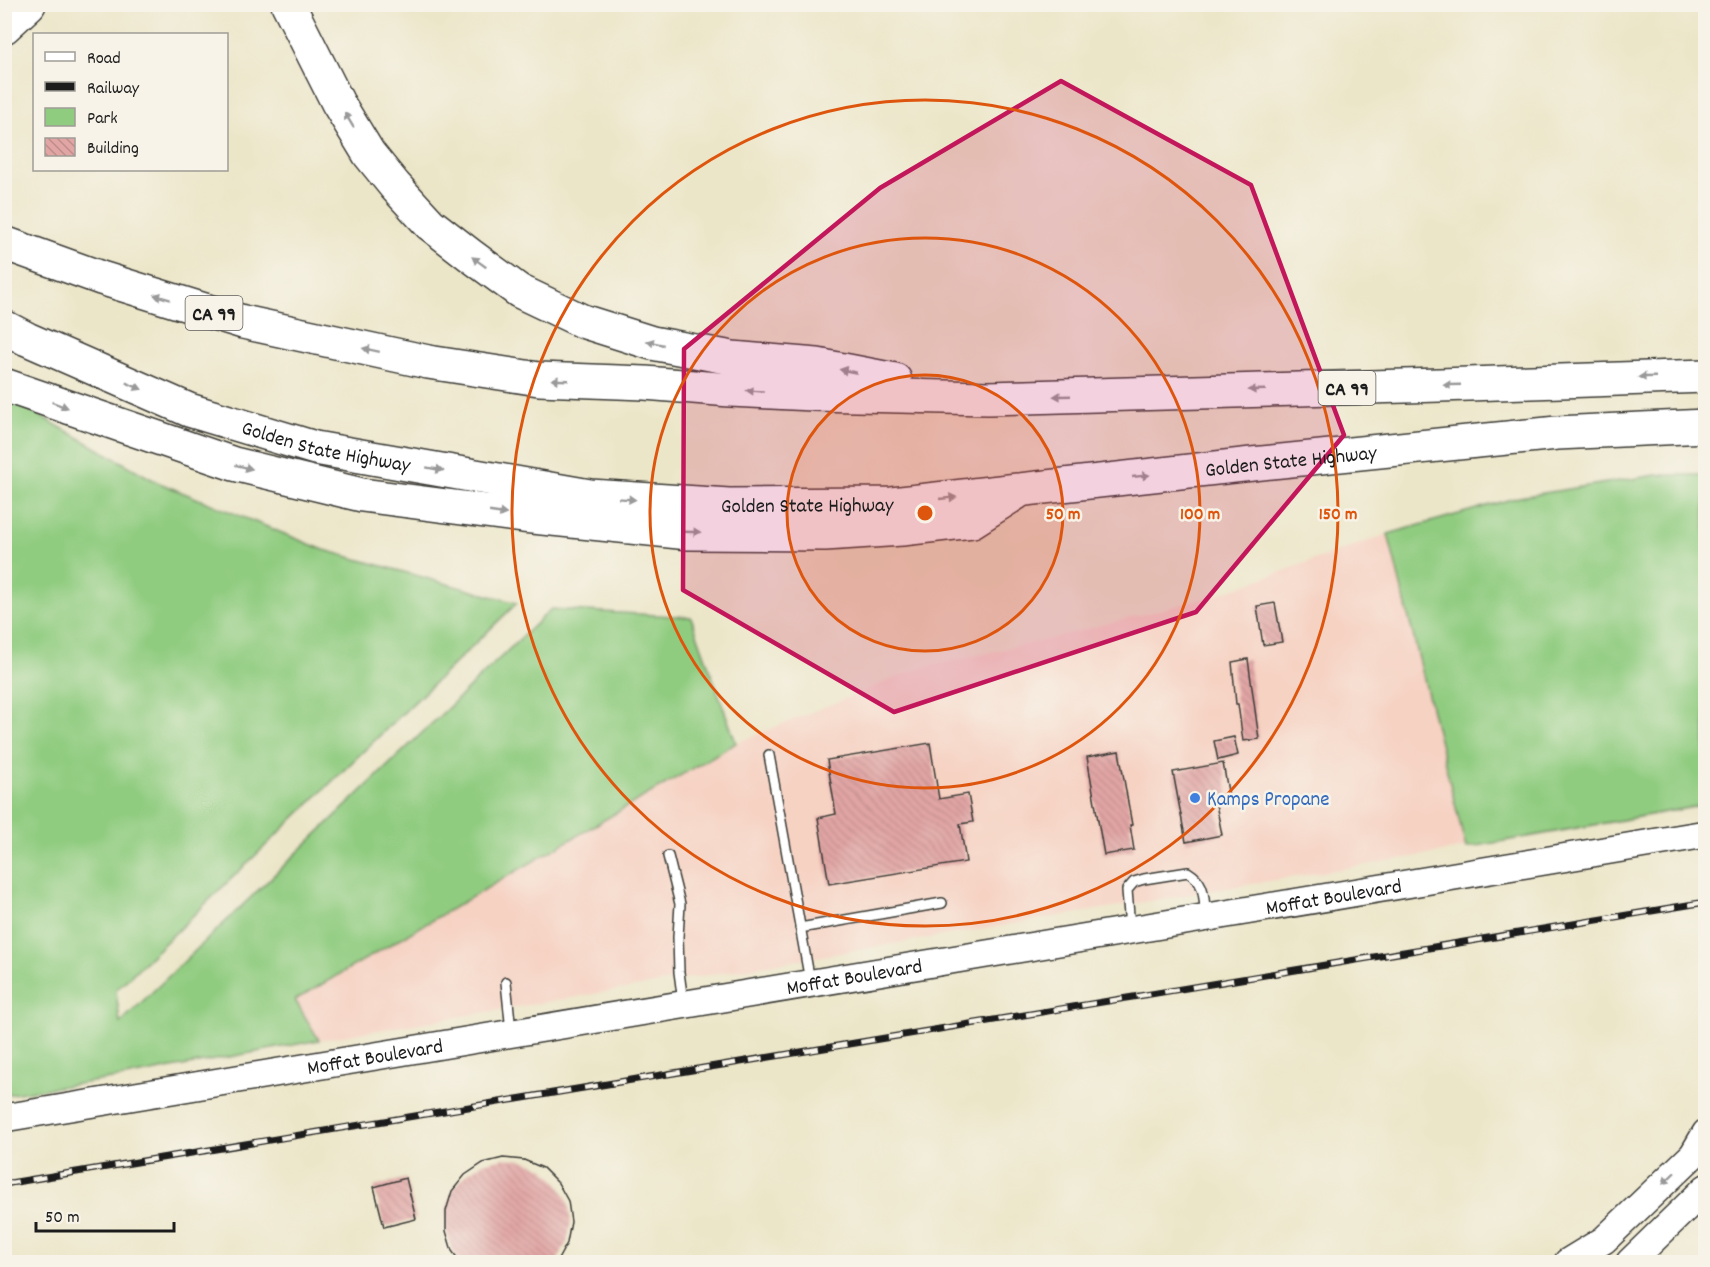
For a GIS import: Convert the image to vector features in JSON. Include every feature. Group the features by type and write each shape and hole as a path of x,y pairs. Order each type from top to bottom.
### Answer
{"highway":[{"path":"4,27 29,4"},
{"path":"288,4 338,103 369,154 430,224 519,291 582,321 652,343 732,358 817,365 988,398"},
{"name":"CA 99","path":"4,243 101,278 243,322 428,363 539,379 645,383 813,394 988,398 1706,376"},
{"name":"Golden State Highway","path":"4,327 189,410 315,448 590,496 729,505 892,504 1557,433 1706,426"},
{"path":"4,385 234,464 362,495 523,516 688,533 825,534 902,529 972,521 1021,490"}],"main road":[{"name":"Moffat Boulevard","path":"4,1118 1706,834"},
{"path":"1568,1263 1604,1240 1693,1155 1706,1133"},
{"path":"1630,1263 1706,1188"}],"lane":[{"path":"769,755 810,984"},
{"path":"668,856 680,904 679,972 684,1005"},
{"path":"1130,930 1127,890 1134,882 1144,879 1188,872 1201,883 1207,917"},
{"path":"800,928 942,903"},
{"path":"506,982 512,1033"}],"highlighted area":[{"path":"1061,81 1251,185 1344,435 1196,612 894,712 683,590 684,349 880,188"}],"shaded area":[{"path":"1388,534 1466,848 319,1040 295,1000 736,743 918,669 1052,638 1213,596"}],"green space":[{"path":"5,396 157,482 324,550 517,603 116,990 120,1023 551,609 691,617 736,743 295,1000 319,1040 125,1077 5,1095"},
{"path":"1656,475 1705,475 1705,805 1466,848 1388,534 1519,497"}],"building":[{"path":"1275,603 1282,642 1263,645 1257,606"},
{"path":"1248,659 1259,739 1243,741 1238,704 1236,704 1232,662"},
{"path":"1234,737 1238,755 1218,760 1214,741"},
{"path":"930,743 939,799 968,794 973,822 960,824 966,862 829,884 818,818 836,814 827,760"},
{"path":"1119,751 1134,850 1104,855 1087,757"},
{"path":"1223,763 1229,797 1215,799 1222,835 1186,842 1173,772"},
{"path":"503,1158 524,1160 543,1168 558,1183 568,1201 571,1222 567,1243 556,1263 461,1263 452,1251 446,1231 446,1211 452,1191 465,1175 483,1163"},
{"path":"406,1178 416,1219 384,1227 374,1187"}],"railway":[{"path":"4,1184 1706,902"}],"place":[{"name":"Kamps Propane","path":"1195,798"}]}
